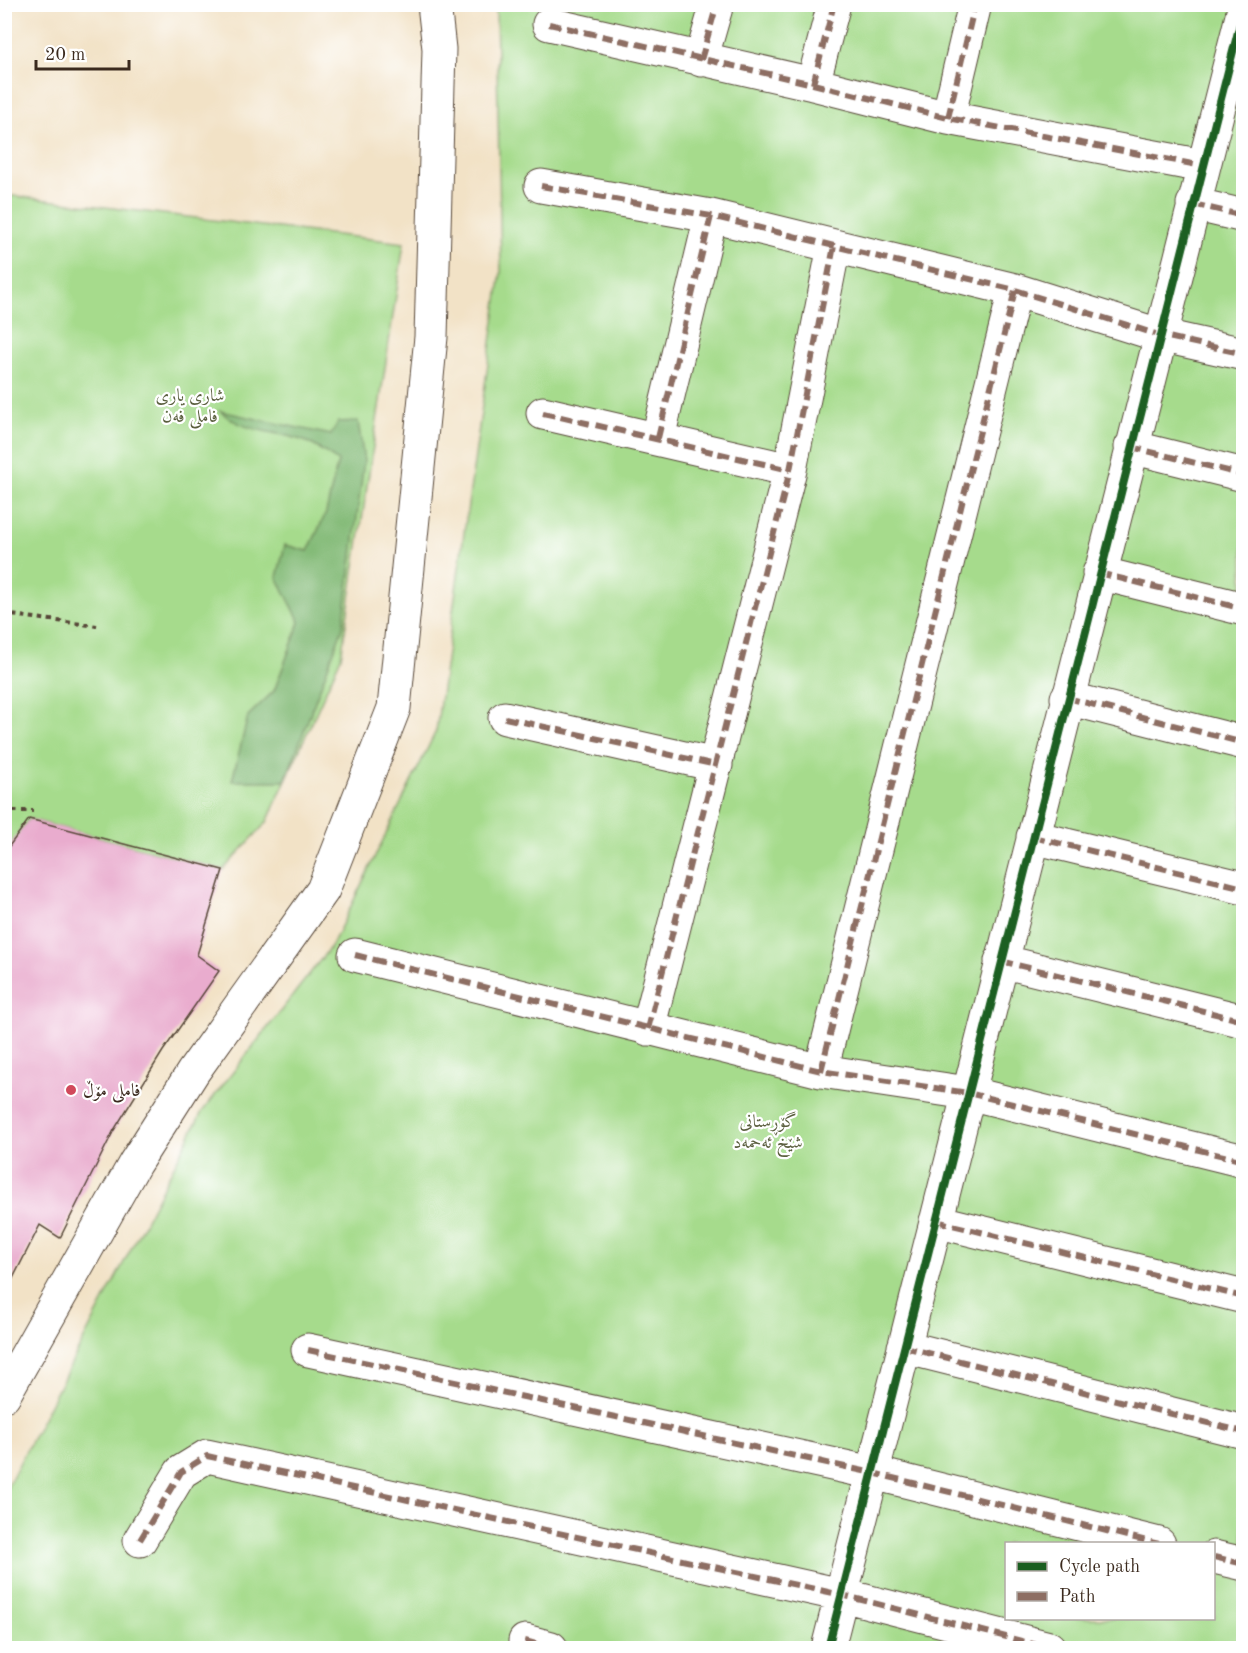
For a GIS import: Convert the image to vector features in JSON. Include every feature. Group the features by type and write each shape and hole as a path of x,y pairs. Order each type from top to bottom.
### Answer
{"street":[{"path":"4,1395 141,1154 226,1024 323,890 394,708 431,337 439,49 434,4"},
{"path":"701,60 717,4"},
{"path":"813,84 834,4"},
{"path":"948,118 975,4"},
{"path":"828,1648 1159,335 1203,166 1237,61 1244,8"},
{"path":"549,24 813,84 948,118 1203,166"},
{"path":"541,186 711,216 1014,290 1159,335 1244,354"},
{"path":"1193,204 1244,216"},
{"path":"658,438 711,216"},
{"path":"648,1029 790,470 834,246"},
{"path":"821,1071 1014,290"},
{"path":"543,413 790,470"},
{"path":"1131,447 1244,475"},
{"path":"1099,573 1244,609"},
{"path":"1067,698 1244,743"},
{"path":"505,718 716,765"},
{"path":"1033,837 1244,888"},
{"path":"355,956 821,1071 968,1093 1244,1161"},
{"path":"1002,961 1244,1021"},
{"path":"936,1221 1244,1297"},
{"path":"904,1347 1244,1432"},
{"path":"308,1350 873,1473 1151,1542"},
{"path":"140,1540 181,1472 207,1456 842,1595 1049,1648"},
{"path":"1215,1557 1244,1564"}],"path":[{"path":"4,614 97,626"},
{"path":"4,811 33,812"}],"green space":[{"name":"گۆڕستانی شێخ ئەحمەد","path":"496,5 1243,5 1243,1648 5,1648 4,1493 202,1112 332,945 436,731 501,272"},
{"name":"شاری یاری فاملی فەن","path":"5,195 404,243 341,657 267,822 223,870 29,819 5,853"},
{"path":"220,411 331,435 338,422 358,421 364,461 343,627 285,781 232,781 248,716 274,691 300,622 277,577 285,545 308,551 326,513 338,461 309,443 242,425"}],"building":[{"name":"فاملی مۆڵ","path":"29,819 223,870 197,955 219,971 163,1051 114,1130 60,1238 40,1225 4,1296 4,853"}],"marked path":[{"path":"701,60 717,4"},
{"path":"813,84 834,4"},
{"path":"948,118 975,4"},
{"path":"549,24 813,84 948,118 1203,166"},
{"path":"541,186 711,216 1015,290 1159,335 1244,354"},
{"path":"1193,204 1244,216"},
{"path":"658,438 711,216"},
{"path":"648,1029 790,470 834,246"},
{"path":"821,1071 1015,290"},
{"path":"543,413 790,470"},
{"path":"1131,447 1244,475"},
{"path":"1099,573 1244,609"},
{"path":"1067,698 1244,743"},
{"path":"505,718 716,765"},
{"path":"1033,837 1244,888"},
{"path":"355,955 821,1071 968,1093 1244,1161"},
{"path":"1001,961 1244,1021"},
{"path":"936,1221 1244,1297"},
{"path":"904,1347 1244,1432"},
{"path":"308,1350 873,1473 1151,1542"},
{"path":"140,1540 181,1472 207,1456 842,1595 1049,1648"},
{"path":"1215,1557 1244,1564"},
{"path":"525,1641 551,1648"}],"cycle path":[{"path":"828,1648 1244,8"}],"place":[{"name":"فاملی مۆڵ","path":"71,1090"}]}
